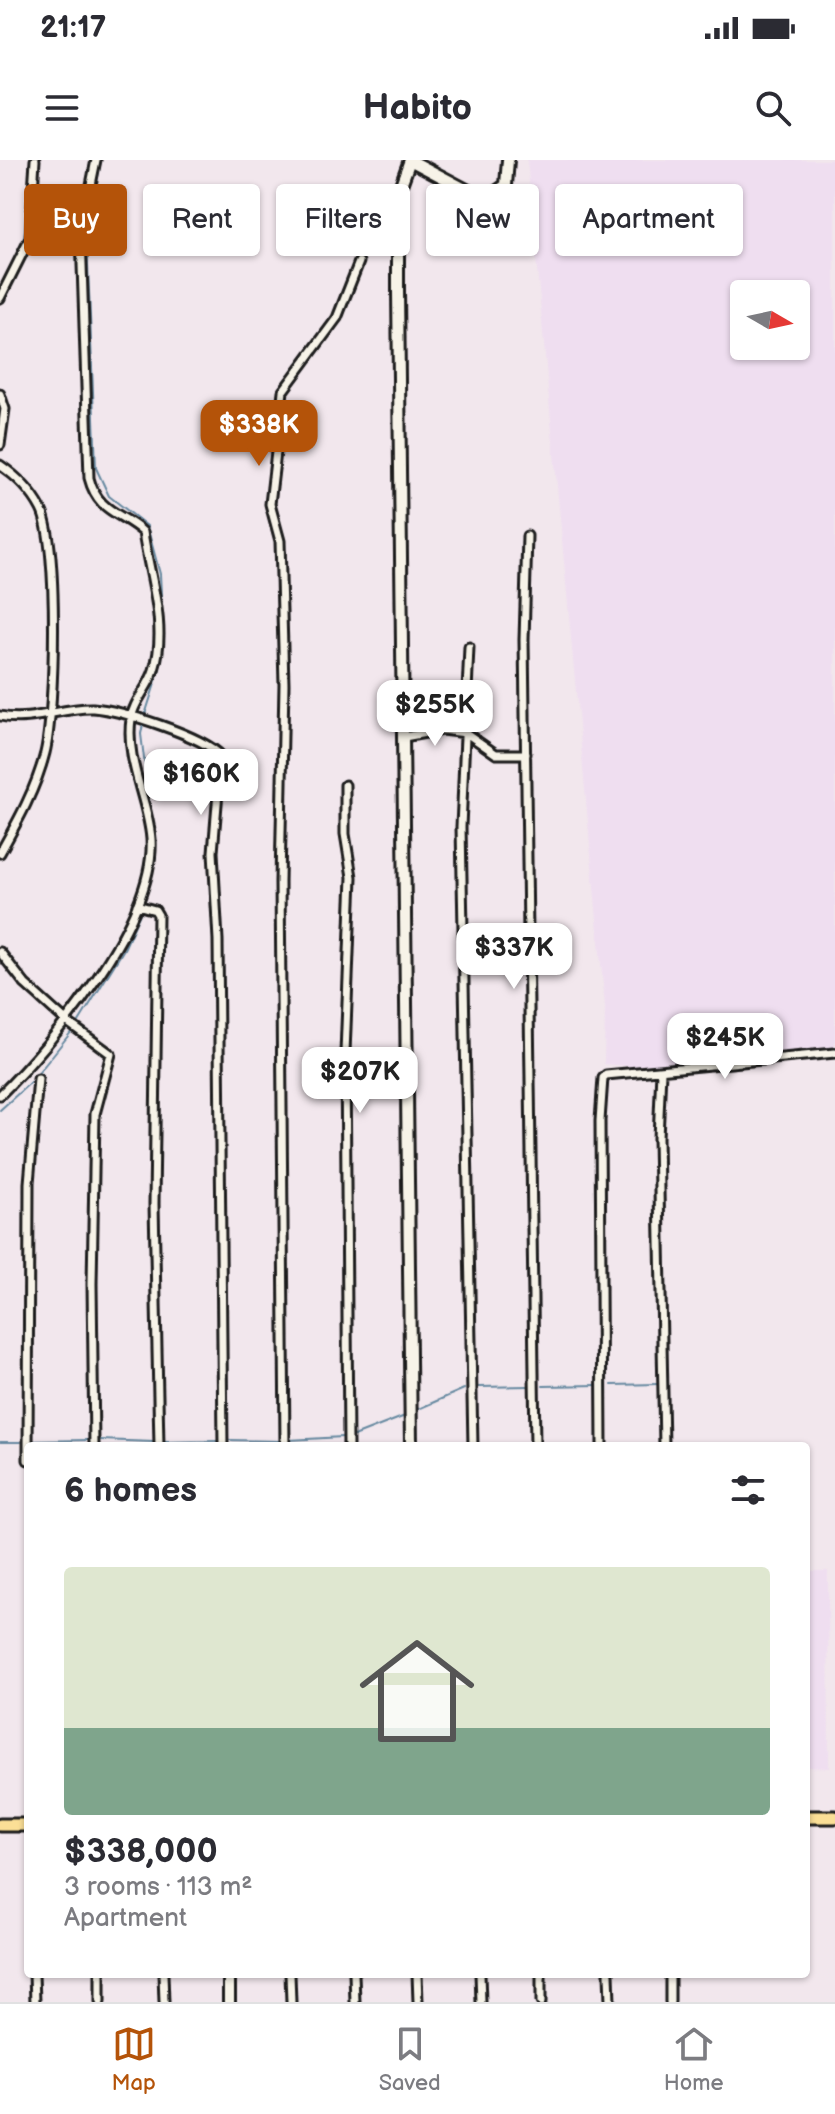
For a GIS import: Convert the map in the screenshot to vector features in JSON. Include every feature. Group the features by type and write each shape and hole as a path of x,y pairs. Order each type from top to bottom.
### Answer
{"main road":[{"path":"810,1817 835,1817"},
{"path":"0,1825 24,1825"}],"street":[{"path":"0,298 30,238 35,160"},
{"path":"0,1095 66,1021 101,969 137,905 151,860 151,836 135,772 139,720 154,671 156,604 143,532 113,515 99,500 89,478 81,234 96,160"},
{"path":"411,1442 398,193 410,160 480,197 489,197 506,185 508,160"},
{"path":"285,1442 280,897 284,684 280,541 270,504 283,391 337,318 359,262"},
{"path":"0,394 5,409 0,445"},
{"path":"0,465 33,497 46,523 50,552 52,714 39,773 0,853"},
{"path":"527,536 524,640 535,1442"},
{"path":"469,647 461,827 473,1442"},
{"path":"0,716 26,719 94,708 206,743 221,756 213,892 218,940 223,1442"},
{"path":"404,737 442,730 466,733 496,754 526,754"},
{"path":"345,785 345,834 352,877 345,1053 348,1442"},
{"path":"137,905 147,906 158,915 154,1204 159,1442"},
{"path":"0,952 25,984 66,1021 111,1054 95,1114 92,1269 94,1442"},
{"path":"602,1442 600,1121 603,1078 606,1075 835,1053"},
{"path":"661,1071 658,1138 664,1442"},
{"path":"28,1442 29,1183 38,1079"},
{"path":"34,1978 35,2002"},
{"path":"100,1978 100,2002"},
{"path":"163,1978 164,2002"},
{"path":"229,1978 229,2002"},
{"path":"290,1978 291,2002"},
{"path":"354,1978 355,2002"},
{"path":"417,1978 418,2002"},
{"path":"480,1978 481,2002"},
{"path":"541,1978 541,2002"},
{"path":"609,1978 610,2002"},
{"path":"670,1978 670,2002"}],"shaded area":[{"path":"527,160 835,160 835,1049 651,1068 604,1064 605,1007 536,256 539,256 539,184 529,184"},
{"path":"810,1571 828,1571 829,1768 810,1767"}],"waterway":[{"path":"101,160 87,240 96,468 109,496 147,526 160,574 163,634 160,668 144,718"},
{"path":"143,724 141,734 156,856 144,903"},
{"path":"77,1025 124,949 142,909"},
{"path":"0,1110 32,1081 72,1031"},
{"path":"612,1385 659,1384"},
{"path":"543,1386 599,1385"},
{"path":"479,1387 530,1386"},
{"path":"416,1410 464,1389"},
{"path":"354,1436 405,1416"},
{"path":"289,1440 343,1437"},
{"path":"32,1441 89,1440"},
{"path":"100,1440 154,1442"},
{"path":"228,1440 279,1441"},
{"path":"165,1442 219,1441"},
{"path":"0,1442 21,1442"}]}
